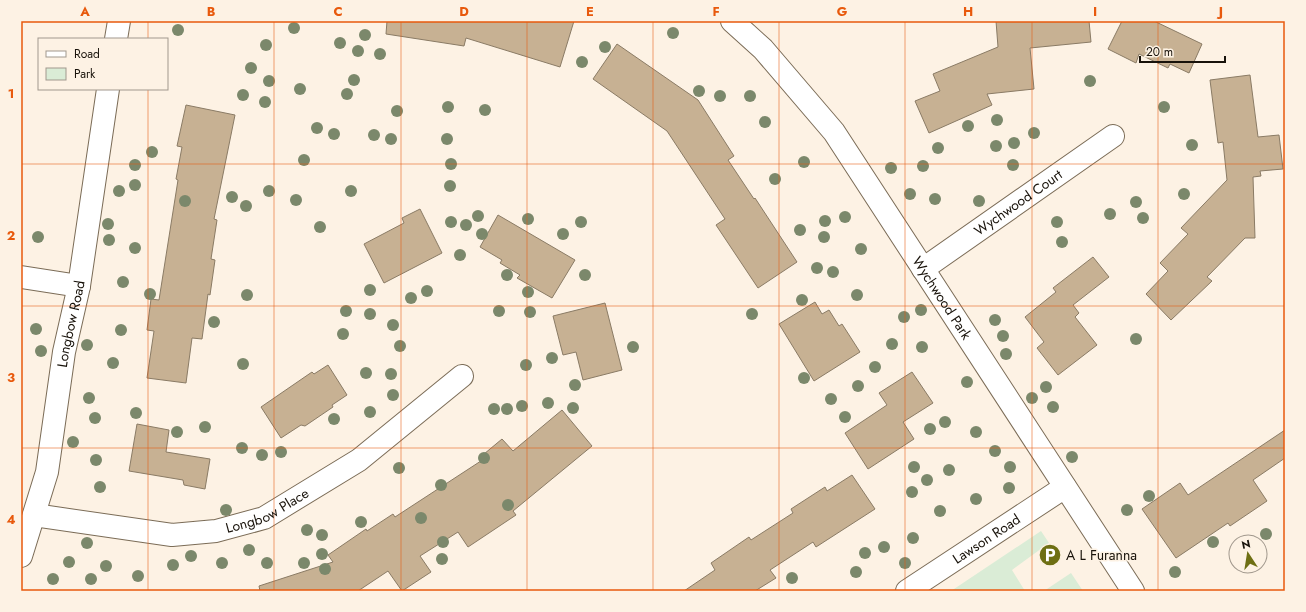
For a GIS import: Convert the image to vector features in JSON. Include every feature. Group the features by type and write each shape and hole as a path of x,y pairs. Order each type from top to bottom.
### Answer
{"street":[{"path":"116,38 119,21"},
{"name":"Wychwood Park","path":"732,21 763,49 834,132 1133,591"},
{"name":"Longbow Road","path":"21,556 47,472 64,352 79,286 108,90"},
{"name":"Wychwood Court","path":"923,269 1113,136"},
{"path":"21,277 79,286"},
{"name":"Longbow Place","path":"34,515 172,535 216,531 264,518 359,460 462,376"},
{"name":"Lawson Road","path":"907,591 1065,487"}],"green space":[{"path":"1041,531 1049,543 1012,570 1025,591 951,591"},
{"path":"1071,573 1083,591 1044,591"}],"building":[{"path":"387,21 574,21 560,67 466,38 464,46 386,34"},
{"path":"996,21 1089,21 1091,42 1030,48 1034,89 987,94 992,105 929,133 915,101 940,91 933,74 998,47"},
{"path":"1122,21 1154,21 1202,44 1189,73 1170,64 1168,68 1139,54 1136,63 1108,49"},
{"path":"617,44 698,100 734,156 728,160 797,262 758,288 716,225 725,219 667,131 593,79"},
{"path":"1250,75 1258,137 1279,135 1283,169 1260,171 1261,176 1253,177 1255,238 1245,238 1207,277 1212,281 1171,320 1146,294 1168,271 1160,263 1188,234 1181,228 1227,180 1223,142 1218,143 1210,80"},
{"path":"186,105 235,115 214,219 217,220 211,259 215,260 210,295 208,294 202,339 192,338 186,383 147,378 154,331 147,330 151,299 159,300 182,147 177,146"},
{"path":"420,209 442,253 384,283 364,244 404,223 402,218"},
{"path":"498,215 575,260 552,298 517,278 520,275 500,263 502,260 480,247"},
{"path":"1093,257 1109,277 1073,305 1079,313 1075,317 1097,345 1058,375 1037,348 1044,342 1025,317 1056,292 1053,288"},
{"path":"815,302 822,314 829,310 839,326 842,324 860,352 814,381 779,324"},
{"path":"605,303 622,370 583,380 576,352 563,355 553,316"},
{"path":"328,365 347,395 332,405 333,407 305,426 301,425 281,438 261,407 312,372 314,374"},
{"path":"912,372 933,403 903,422 914,439 868,469 845,433 887,405 879,393"},
{"path":"562,410 592,446 513,511 516,515 468,547 458,532 420,556 431,572 402,591 388,571 358,591 260,591 259,586 333,562 328,555 366,529 367,531 393,514 395,517 487,457 484,454 502,439 513,451"},
{"path":"137,424 169,430 166,452 210,459 205,489 184,485 183,480 129,471"},
{"path":"1285,430 1285,458 1253,480 1267,501 1230,526 1228,523 1176,558 1142,509 1180,483 1188,495"},
{"path":"852,475 875,509 816,547 813,542 770,570 776,578 755,591 684,591 715,570 711,563 749,537 751,540 793,513 791,509 825,487 827,491"}],"place":[{"name":"A L Furanna","path":"1050,555"}]}
